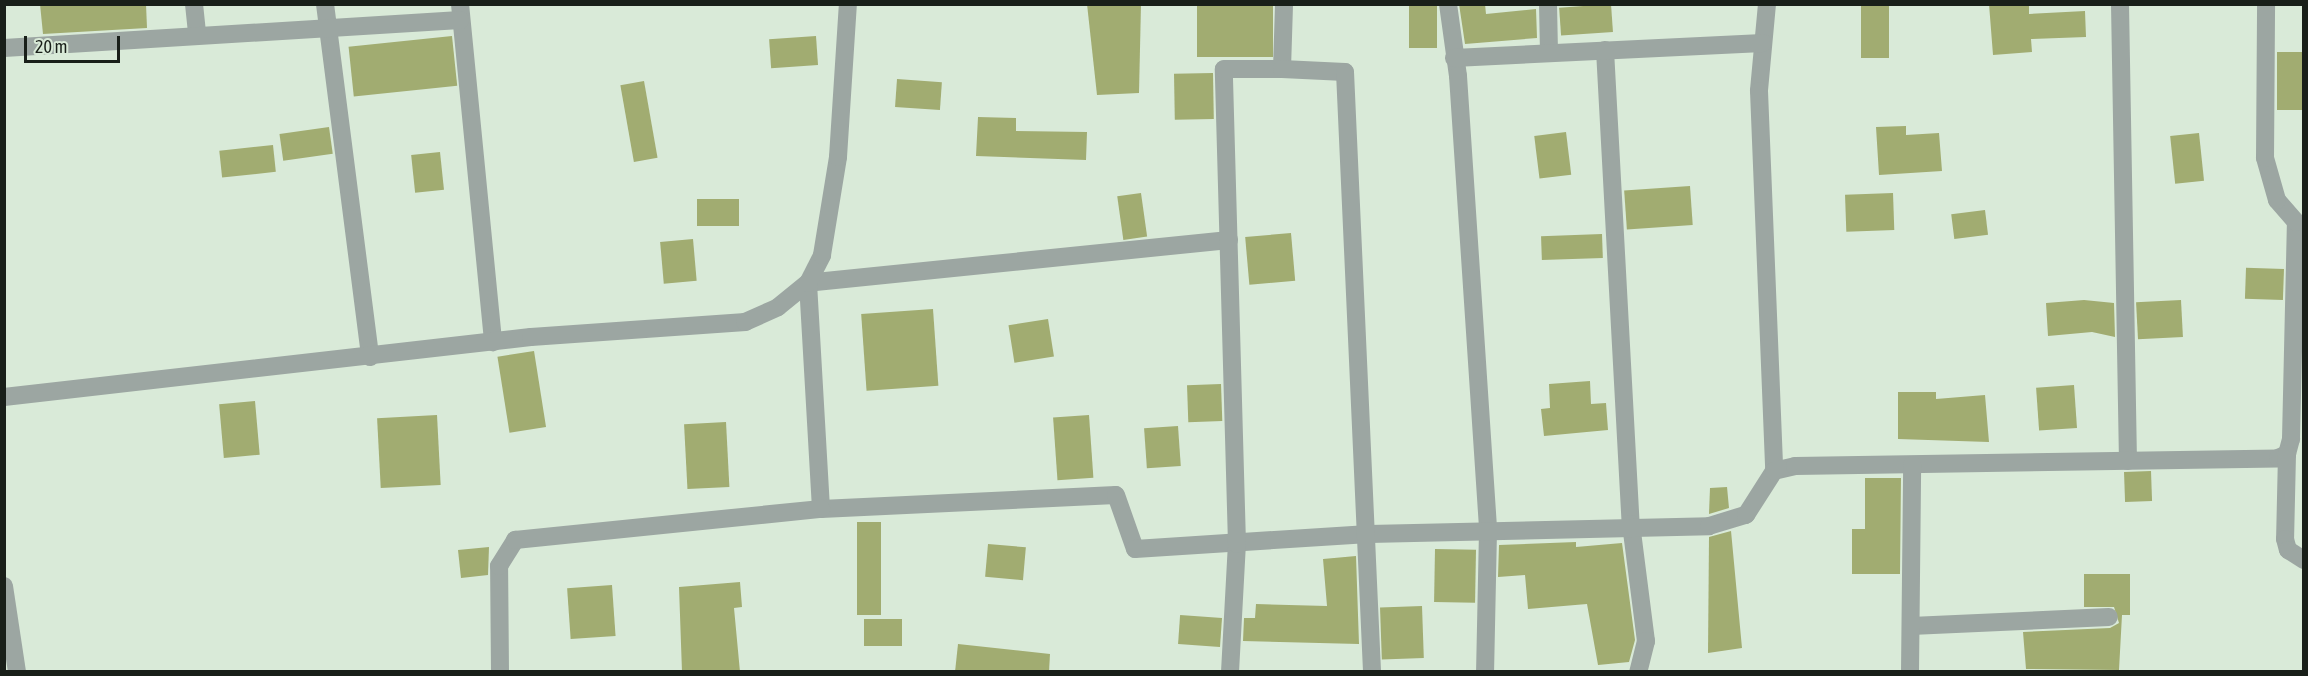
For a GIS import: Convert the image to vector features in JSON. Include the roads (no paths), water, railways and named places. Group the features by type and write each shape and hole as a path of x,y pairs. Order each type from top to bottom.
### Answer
{"street":[{"path":"194,4 197,35"},
{"path":"325,4 370,357"},
{"path":"4,397 493,342 745,321 778,308 808,283 822,255 838,157 848,4"},
{"path":"1282,69 1284,4"},
{"path":"1448,4 1454,58 1488,531 1485,672"},
{"path":"1548,4 1549,53"},
{"path":"500,672 498,566 515,540 821,509 1116,495 1135,549 1369,534 1631,524 1709,526 1737,521 1754,506 1774,471 1759,92 1767,4"},
{"path":"2120,4 2128,461"},
{"path":"2266,4 2265,158 2277,200 2300,222 2285,539 2288,550 2304,560"},
{"path":"4,48 197,35 328,30 460,12 493,342"},
{"path":"1454,58 1763,43"},
{"path":"1605,50 1631,524 1646,642 1638,672"},
{"path":"1230,672 1237,544 1224,69 1345,72 1369,534 1372,672"},
{"path":"808,283 1228,240"},
{"path":"808,283 821,509"},
{"path":"1774,471 1912,465 2266,461 2288,454"},
{"path":"1910,672 1912,465"},
{"path":"4,586 17,672"},
{"path":"1911,626 2109,617"}]}
